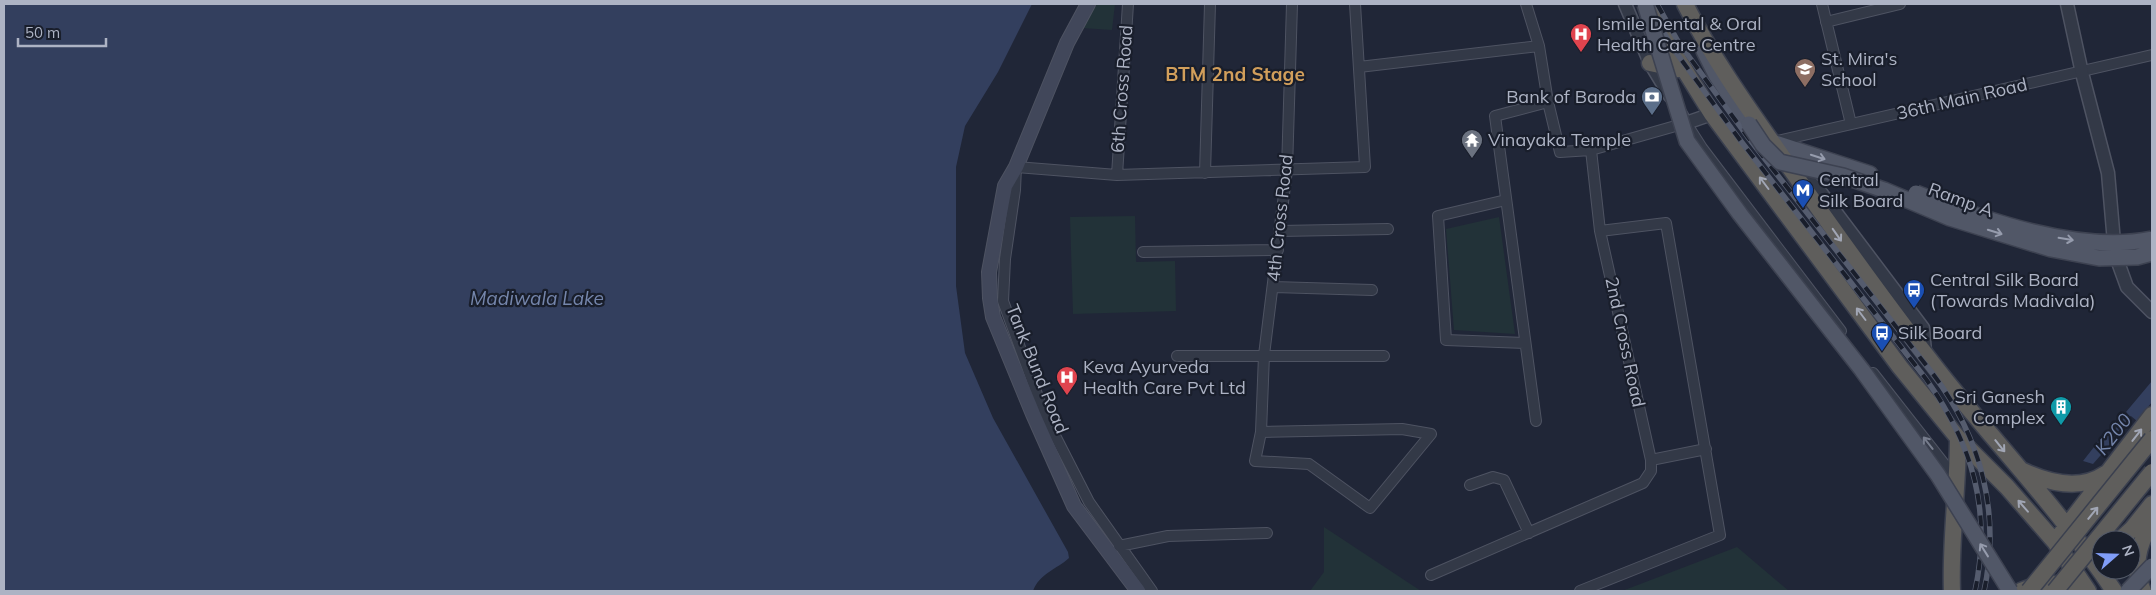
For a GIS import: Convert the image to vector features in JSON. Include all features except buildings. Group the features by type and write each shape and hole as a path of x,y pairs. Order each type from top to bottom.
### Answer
{"highway":[{"path":"1647,4 1658,27 1712,114 1894,359 1958,438 2007,487 2055,542 2088,591"},
{"path":"1686,4 1737,94 1868,280 2019,469 2091,552"},
{"path":"1650,63 1685,70"},
{"path":"2055,542 2152,415"},
{"path":"1952,591 1954,498 1957,481 1958,438"},
{"path":"2029,591 2152,439"},
{"path":"2019,469 2037,478 2058,483 2088,482 2103,475 2122,455"},
{"path":"2055,591 2152,472"},
{"path":"2130,530 2152,504"},
{"path":"2143,591 2138,581 2138,555 2143,537 2152,523"},
{"path":"2072,566 2082,569 2091,564"},
{"path":"2021,591 2046,584 2058,583 2088,591 2110,585"}],"main road":[{"name":"Tank Bund Road","path":"1088,4 1067,43 1016,167 1005,186 990,264 990,298 993,317 1074,506 1138,591"},
{"path":"1647,4 1687,141 1740,214 1862,370 1938,474 2010,591"},
{"name":"Ramp A","path":"1679,4 1716,75 1763,145 1780,162 1842,176 1876,187 1950,218 2052,249 2099,258 2137,257 2152,254"},
{"path":"1772,142 1870,174 1954,208 2050,236 2098,244 2134,243 2152,239"},
{"path":"2128,591 2152,566"}],"street":[{"name":"6th Cross Road","path":"1117,175 1128,4"},
{"path":"1205,173 1210,4"},
{"name":"4th Cross Road","path":"1261,432 1402,429 1431,434 1370,508 1309,464 1255,461 1261,432 1264,354 1274,287 1287,170 1292,4"},
{"path":"1152,591 1089,502 1045,416 1003,301 1005,259 1015,190 1016,167 1117,175 1365,168 1355,4"},
{"path":"1526,4 1539,46 1548,102 1560,152 1590,150 1712,114"},
{"path":"1625,4 1650,63 1702,148 1957,481"},
{"path":"1822,4 1850,124"},
{"path":"1826,22 1900,4"},
{"path":"2067,4 2082,73 2108,173 2115,254 2127,287 2152,312"},
{"path":"1359,67 1539,46"},
{"name":"36th Main Road","path":"1772,142 2082,73 2152,55"},
{"path":"1536,421 1495,116 1548,102"},
{"name":"2nd Cross Road","path":"1590,150 1600,231 1651,460"},
{"path":"1506,200 1438,216 1446,340 1525,343"},
{"path":"1580,591 1720,535 1666,223 1600,231"},
{"path":"1280,231 1388,229"},
{"path":"1143,252 1278,250"},
{"path":"1274,287 1372,290"},
{"path":"1177,356 1264,354 1384,356"},
{"path":"1430,575 1643,483 1651,471 1651,460 1706,450"},
{"path":"1470,485 1493,477 1504,480 1529,532"},
{"path":"1119,546 1168,536 1267,533"}],"shaded area":[{"path":"1097,4 1115,4 1112,30 1082,28"},
{"path":"1135,216 1136,262 1175,261 1176,311 1073,314 1070,217"},
{"path":"1499,217 1515,334 1454,330 1446,229"},
{"path":"1324,527 1421,591 1310,591 1324,572"},
{"path":"1737,547 1789,591 1622,591"}],"water":[{"name":"Madiwala Lake","path":"4,4 1032,4 998,72 965,126 956,167 956,286 965,353 993,418 1068,552 1069,558 1039,580 1033,591 4,591"},
{"path":"2152,381 2152,402 2137,421 2126,412"},
{"path":"2105,433 2114,440 2093,464 2083,461"}],"waterway":[{"name":"K200","path":"2108,441 2132,411"}],"railway":[{"path":"1648,4 1672,47 1740,140 1926,379 1956,429 1967,454 1979,506 1981,533 1980,562 1975,591"},
{"path":"1657,4 1679,43 1747,136 1950,398 1975,450 1983,477 1988,505 1990,533 1989,562 1984,591"}],"place":[{"name":"Ismile Dental & Oral Health Care Centre","path":"1581,53"},
{"name":"St. Mira's School","path":"1805,88"},
{"name":"Bank of Baroda","path":"1652,116"},
{"name":"Vinayaka Temple","path":"1472,159"},
{"name":"Central Silk Board","path":"1803,209"},
{"name":"Central Silk Board (Towards Madivala)","path":"1914,309"},
{"name":"Silk Board","path":"1882,352"},
{"name":"Keva Ayurveda Health Care Pvt Ltd","path":"1067,396"},
{"name":"Sri Ganesh Complex","path":"2061,426"}],"district":[{"name":"BTM 2nd Stage","path":"1235,74"}]}
